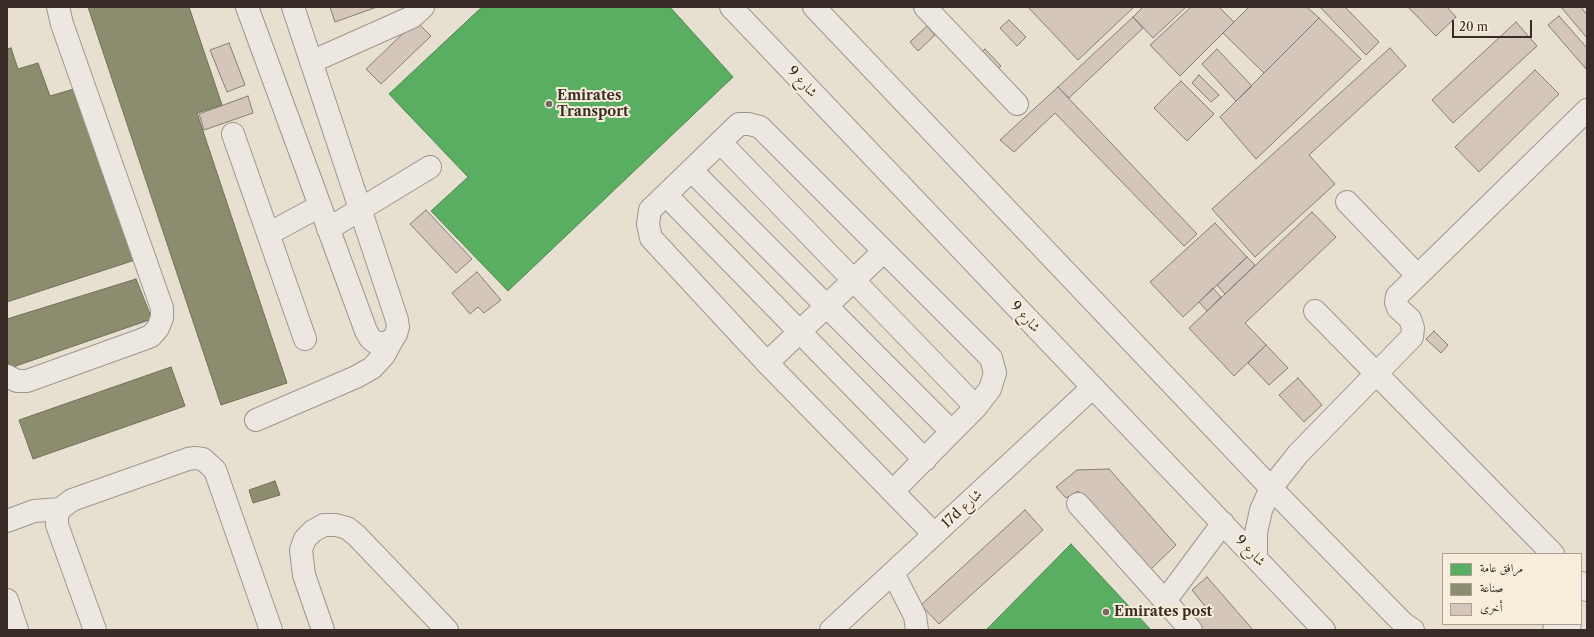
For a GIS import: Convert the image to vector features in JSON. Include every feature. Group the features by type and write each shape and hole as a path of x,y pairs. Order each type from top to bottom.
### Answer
{"street":[{"path":"7,376 17,381 27,381 141,340 151,336 158,328 162,318 162,308 62,24 58,7"},
{"path":"247,7 328,229 370,338 376,343 384,343 392,340"},
{"path":"256,420 362,374 372,368 384,355 396,334 398,327 397,320 293,7"},
{"path":"311,62 412,17 423,7"},
{"name":"شارع 9","path":"731,7 1323,629"},
{"path":"814,7 1271,488 1392,612 1404,624 1413,630"},
{"path":"925,7 1017,104"},
{"path":"1256,557 1256,533 1261,510 1271,488 1298,454 1412,337 1413,328 1410,319 1398,308 1396,302 1397,296 1401,290 1587,110"},
{"path":"893,491 976,407 990,389 994,373 990,358 760,127 749,124 739,124 650,210 648,224 651,238 767,363 934,534"},
{"path":"233,134 305,339"},
{"path":"720,142 976,407"},
{"path":"328,229 430,167"},
{"path":"692,170 951,431"},
{"path":"666,195 925,460"},
{"path":"1347,202 1417,275"},
{"path":"268,234 320,206"},
{"path":"767,363 884,251"},
{"path":"1315,311 1552,553"},
{"name":"17d شارع","path":"831,630 1092,388"},
{"path":"95,630 57,525 57,516 60,509 72,500 188,459 195,458 203,459 215,470 270,630"},
{"path":"1078,504 1191,630"},
{"path":"7,521 34,512 60,509"},
{"path":"1165,601 1223,523"},
{"path":"323,630 304,575 301,550 305,539 313,530 324,525 336,525 347,528 356,535 447,630"},
{"path":"893,573 915,616 917,630"},
{"path":"7,600 17,630"},
{"path":"1554,630 1567,625"},
{"path":"1582,630 1587,625"}],"building: مرافق عامة":[{"path":"482,7 670,7 733,77 508,291 431,211 468,177 389,94"},
{"path":"1071,544 1151,630 986,630"}],"building: صناعة":[{"path":"88,7 189,7 222,105 197,113 287,383 221,405"},
{"path":"11,48 18,69 38,63 50,96 77,88 135,260 7,302 7,49"},
{"path":"136,279 152,319 10,368 7,357 7,319"},
{"path":"171,367 185,406 33,459 19,420"},
{"path":"275,481 280,495 253,503 249,490"}],"building: أخرى":[{"path":"330,7 377,7 335,22"},
{"path":"1028,7 1134,7 1078,60"},
{"path":"1143,7 1186,7 1153,38 1133,17"},
{"path":"1191,7 1219,7 1234,22 1180,76 1150,45"},
{"path":"1249,7 1307,7 1319,18 1264,73 1223,33"},
{"path":"1320,7 1345,7 1379,42 1366,55"},
{"path":"1408,7 1447,7 1456,17 1436,36"},
{"path":"1561,7 1581,7 1587,15 1587,38"},
{"path":"1559,16 1587,48 1586,69 1548,25"},
{"path":"1133,17 1143,28 1069,98 1058,87"},
{"path":"1319,18 1361,59 1256,159 1220,117"},
{"path":"1009,20 1026,37 1017,46 1000,28"},
{"path":"416,21 431,36 381,84 366,69"},
{"path":"1516,22 1537,46 1453,123 1432,100"},
{"path":"927,26 935,35 918,51 910,42"},
{"path":"229,43 245,85 227,92 210,50"},
{"path":"1390,48 1406,66 1309,155 1335,184 1255,257 1212,209"},
{"path":"985,49 1001,66 992,75 976,58"},
{"path":"1217,49 1252,86 1236,101 1202,64"},
{"path":"1535,70 1559,94 1479,172 1455,147"},
{"path":"1199,75 1219,95 1211,102 1192,83"},
{"path":"1181,81 1214,114 1187,141 1154,108"},
{"path":"1058,87 1197,234 1184,246 1055,113 1014,152 1000,140"},
{"path":"248,96 253,113 204,130 199,114"},
{"path":"426,210 472,259 456,273 410,224"},
{"path":"1312,212 1336,237 1245,323 1266,345 1234,376 1189,328"},
{"path":"1215,223 1247,257 1183,317 1150,282"},
{"path":"1247,257 1255,265 1225,294 1217,285"},
{"path":"477,272 501,300 484,313 478,307 470,314 452,293"},
{"path":"1213,288 1221,297 1207,311 1199,302"},
{"path":"1434,331 1448,345 1441,353 1426,339"},
{"path":"1266,345 1288,368 1269,385 1248,363"},
{"path":"1298,378 1322,405 1304,422 1279,395"},
{"path":"1109,469 1176,545 1151,569 1078,491 1066,498 1056,487 1077,470"},
{"path":"1025,510 1043,530 939,624 921,605"},
{"path":"1207,577 1253,630 1197,630 1189,620 1205,606 1192,590"}],"place":[{"name":"Emirates Transport","path":"549,104"},
{"name":"Emirates post","path":"1106,612"}]}
